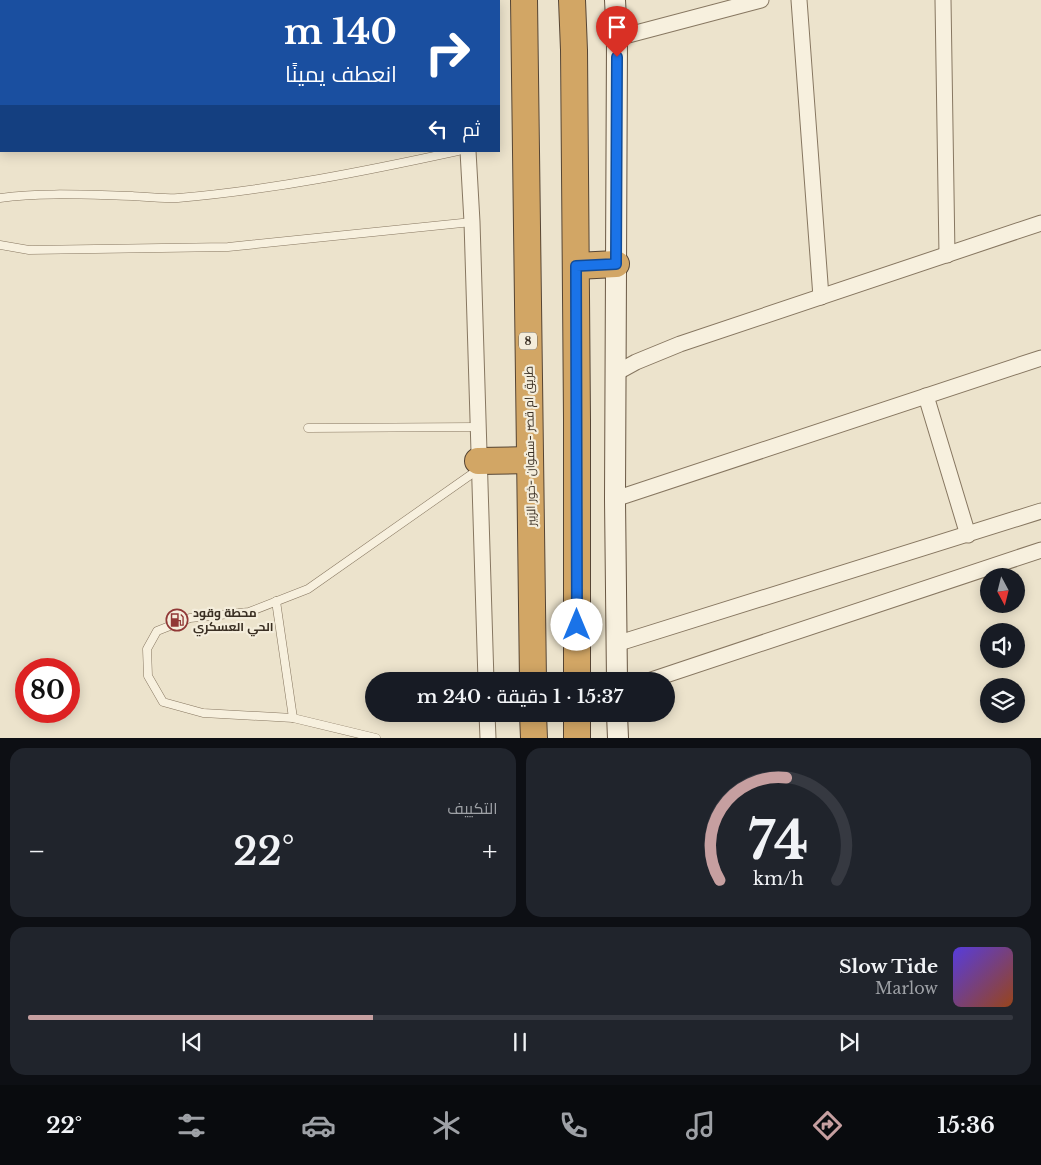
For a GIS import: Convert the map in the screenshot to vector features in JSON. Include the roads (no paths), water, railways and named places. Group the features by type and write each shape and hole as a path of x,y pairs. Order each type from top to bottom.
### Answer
{"highway":[{"name":"طريق ام قصر -سفوان -خور الزبير","path":"524,0 533,672"},
{"path":"572,0 576,266 577,672"},
{"path":"576,266 616,264"},
{"path":"478,465 530,460"},
{"path":"533,722 534,738"},
{"path":"577,722 577,738"}],"main road":[{"path":"616,0 615,499 617,672"},
{"path":"617,722 618,738"}],"street":[{"path":"617,38 760,0"},
{"path":"799,0 821,297"},
{"path":"943,0 947,255"},
{"path":"468,152 472,222 486,672"},
{"path":"616,373 636,362 680,344 1041,223"},
{"path":"615,499 1041,358"},
{"path":"926,396 968,535"},
{"path":"616,644 1041,511"},
{"path":"675,672 1041,550"},
{"path":"487,722 488,738"}],"lane":[{"path":"0,198 17,195 85,195 176,198 279,185 383,167 453,152"},
{"path":"0,245 29,250 228,247 472,222"},
{"path":"308,428 477,427"},
{"path":"376,738 293,718 203,713 162,702 148,676 147,649 156,631 190,618 249,612 308,589 478,465"},
{"path":"276,601 293,718"}],"place":[{"name":"محطة وقود الحي العسكري","path":"177,620"}]}
